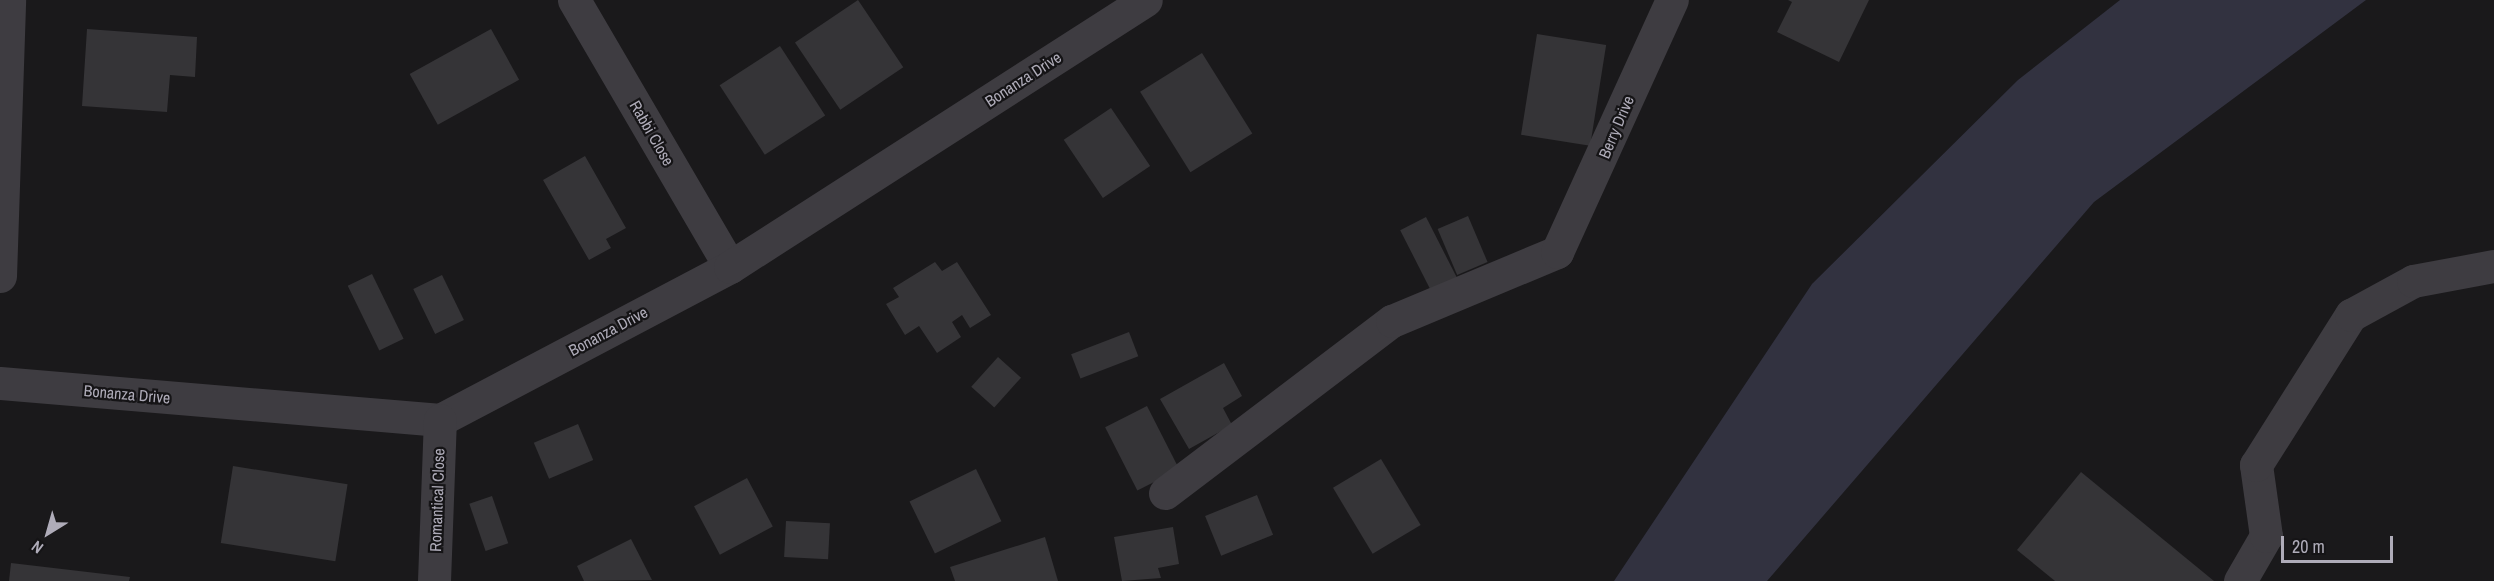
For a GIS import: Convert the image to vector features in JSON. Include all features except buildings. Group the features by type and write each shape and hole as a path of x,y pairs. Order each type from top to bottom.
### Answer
{"street":[{"path":"0,276 9,0"},
{"name":"Rabbi Close","path":"574,0 730,267"},
{"name":"Bonanza Drive","path":"0,383 440,420 730,267 1146,0"},
{"name":"Berry Drive","path":"1165,493 1392,321 1557,252 1672,0"},
{"path":"2240,581 2266,536 2256,465 2351,315 2413,281 2494,266"},
{"name":"Romantical Close","path":"434,581 440,420"}],"water":[{"path":"2120,0 2366,0 2094,202 1767,581 1614,581 1812,284 2018,80"}]}
